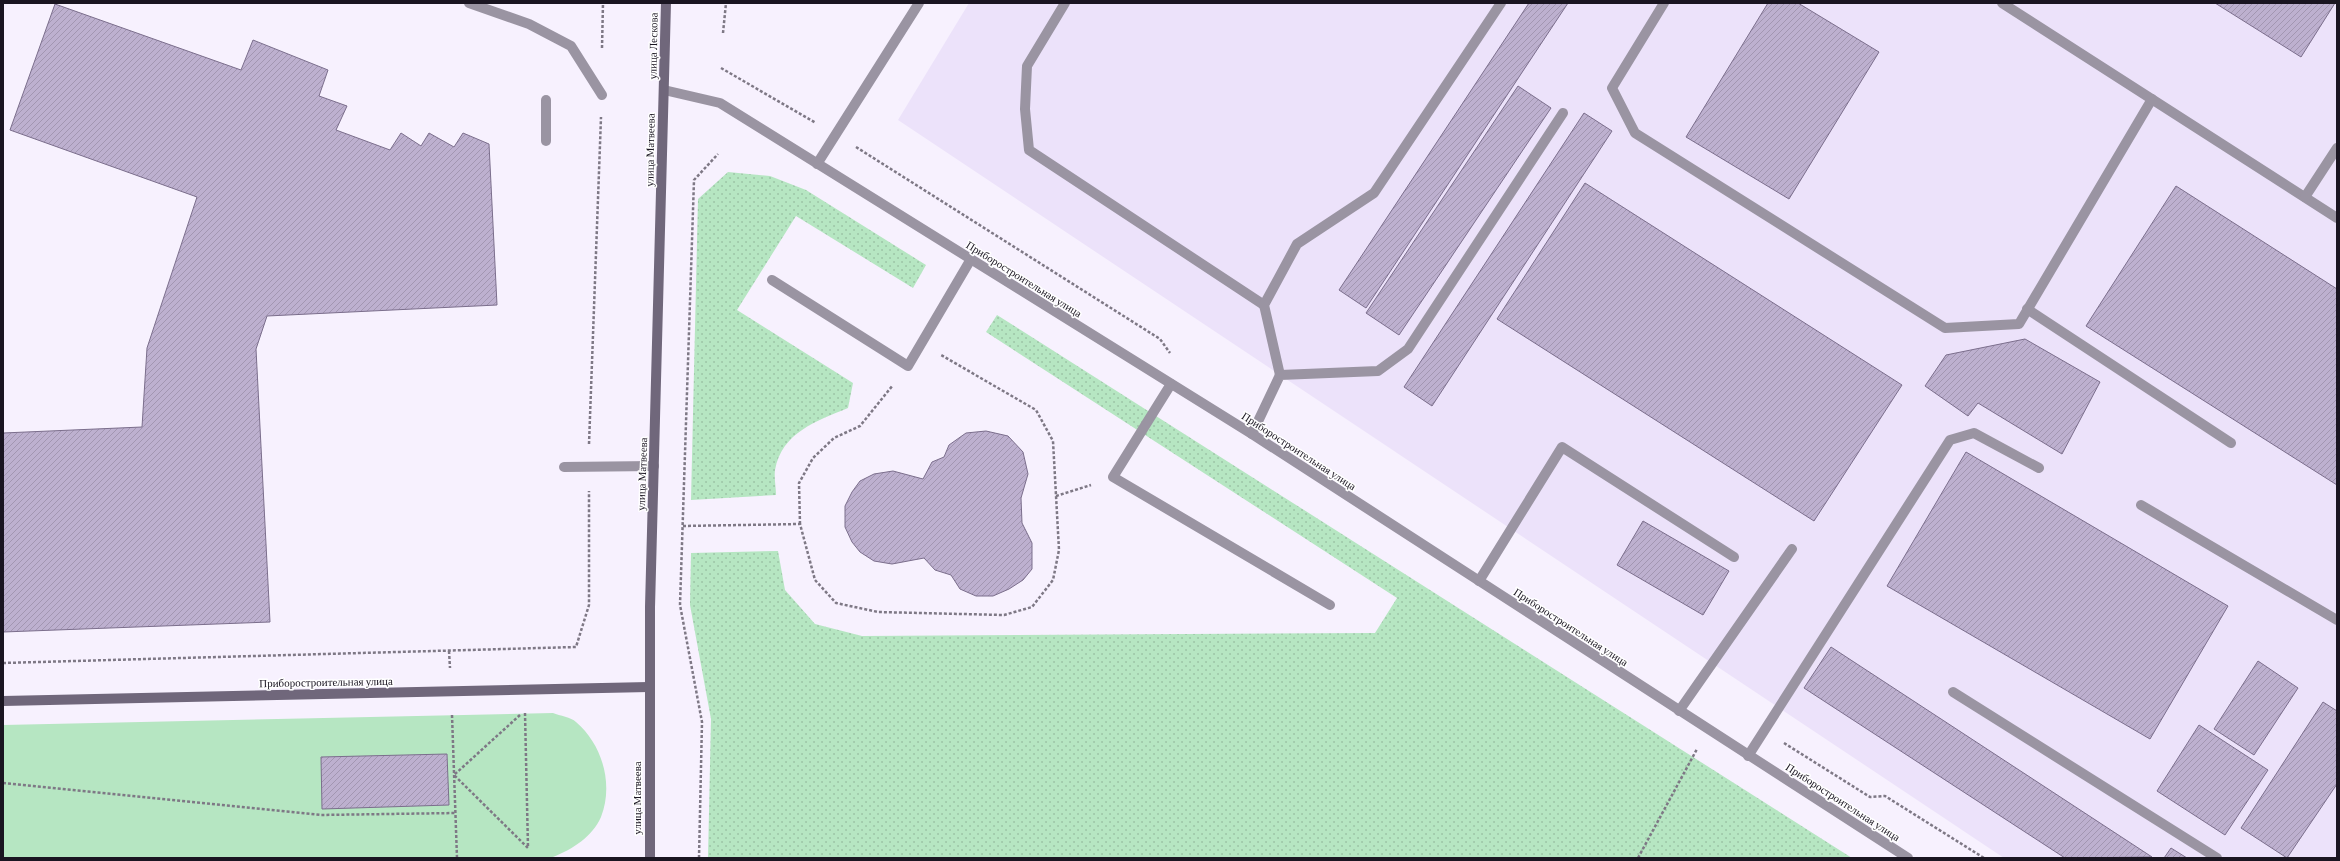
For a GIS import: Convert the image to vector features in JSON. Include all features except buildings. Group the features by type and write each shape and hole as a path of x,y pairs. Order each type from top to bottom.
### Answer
{"main road":[{"name":"улица Лескова","path":"664,90 666,3"},
{"name":"улица Матвеева","path":"650,858 649,687 664,90"},
{"name":"Приборостроительная улица","path":"3,701 649,687"}],"street":[{"path":"469,3 529,24 570,46 602,95"},
{"path":"817,164 919,3"},
{"path":"1065,3 1027,66 1025,109 1029,150 1264,305"},
{"path":"1252,434 1280,375 1264,305 1297,244 1374,193 1501,3"},
{"path":"1664,3 1612,88 1635,133 1945,328 2019,324 2152,99"},
{"path":"2002,3 2337,218"},
{"name":"Приборостроительная улица","path":"664,90 720,104 1252,434 1679,712 1908,858"},
{"path":"546,100 546,141"},
{"path":"1280,375 1378,371 1408,349 1564,112"},
{"path":"2305,197 2337,148"},
{"path":"772,280 908,366 971,260"},
{"path":"2027,309 2231,443"},
{"path":"1171,384 1113,477 1330,606"},
{"path":"1748,756 1950,440 1974,433 2040,468"},
{"path":"1479,581 1562,447 1734,556"},
{"path":"564,467 654,466"},
{"path":"2141,505 2337,620"},
{"path":"1679,712 1792,549"},
{"path":"1953,692 2217,858"}],"path":[{"path":"724,33 726,3"},
{"path":"3,663 449,652 576,647 589,605 588,467 602,95"},
{"path":"699,858 702,722 680,605 694,180 718,154"},
{"path":"908,366 860,426 834,438 813,458 799,483 800,524 815,580 836,603 878,612 1004,615 1032,607 1053,580 1059,550 1053,441 1036,410 922,343"},
{"path":"1056,496 1113,477"},
{"path":"683,526 800,524"},
{"path":"449,652 457,858"},
{"path":"525,710 528,848 523,843 454,775 525,710"},
{"path":"1638,858 1707,729"},
{"path":"3,783 321,815 455,813"}],"shaded area":[{"path":"969,3 2337,3 2337,858 2004,858 898,120"}],"green space":[{"path":"728,172 770,176 806,190 926,265 913,288 796,216 737,310 853,383 848,408 813,423 793,437 785,446 779,457 775,470 776,495 691,500 698,199"},
{"path":"997,315 1852,858 708,858 711,719 690,605 691,553 778,551 785,590 815,624 862,636 1375,633 1397,598 986,332"},
{"path":"553,713 574,720 593,741 603,765 606,778 606,791 605,804 601,817 593,831 575,846 553,857 3,858 3,725"}]}
